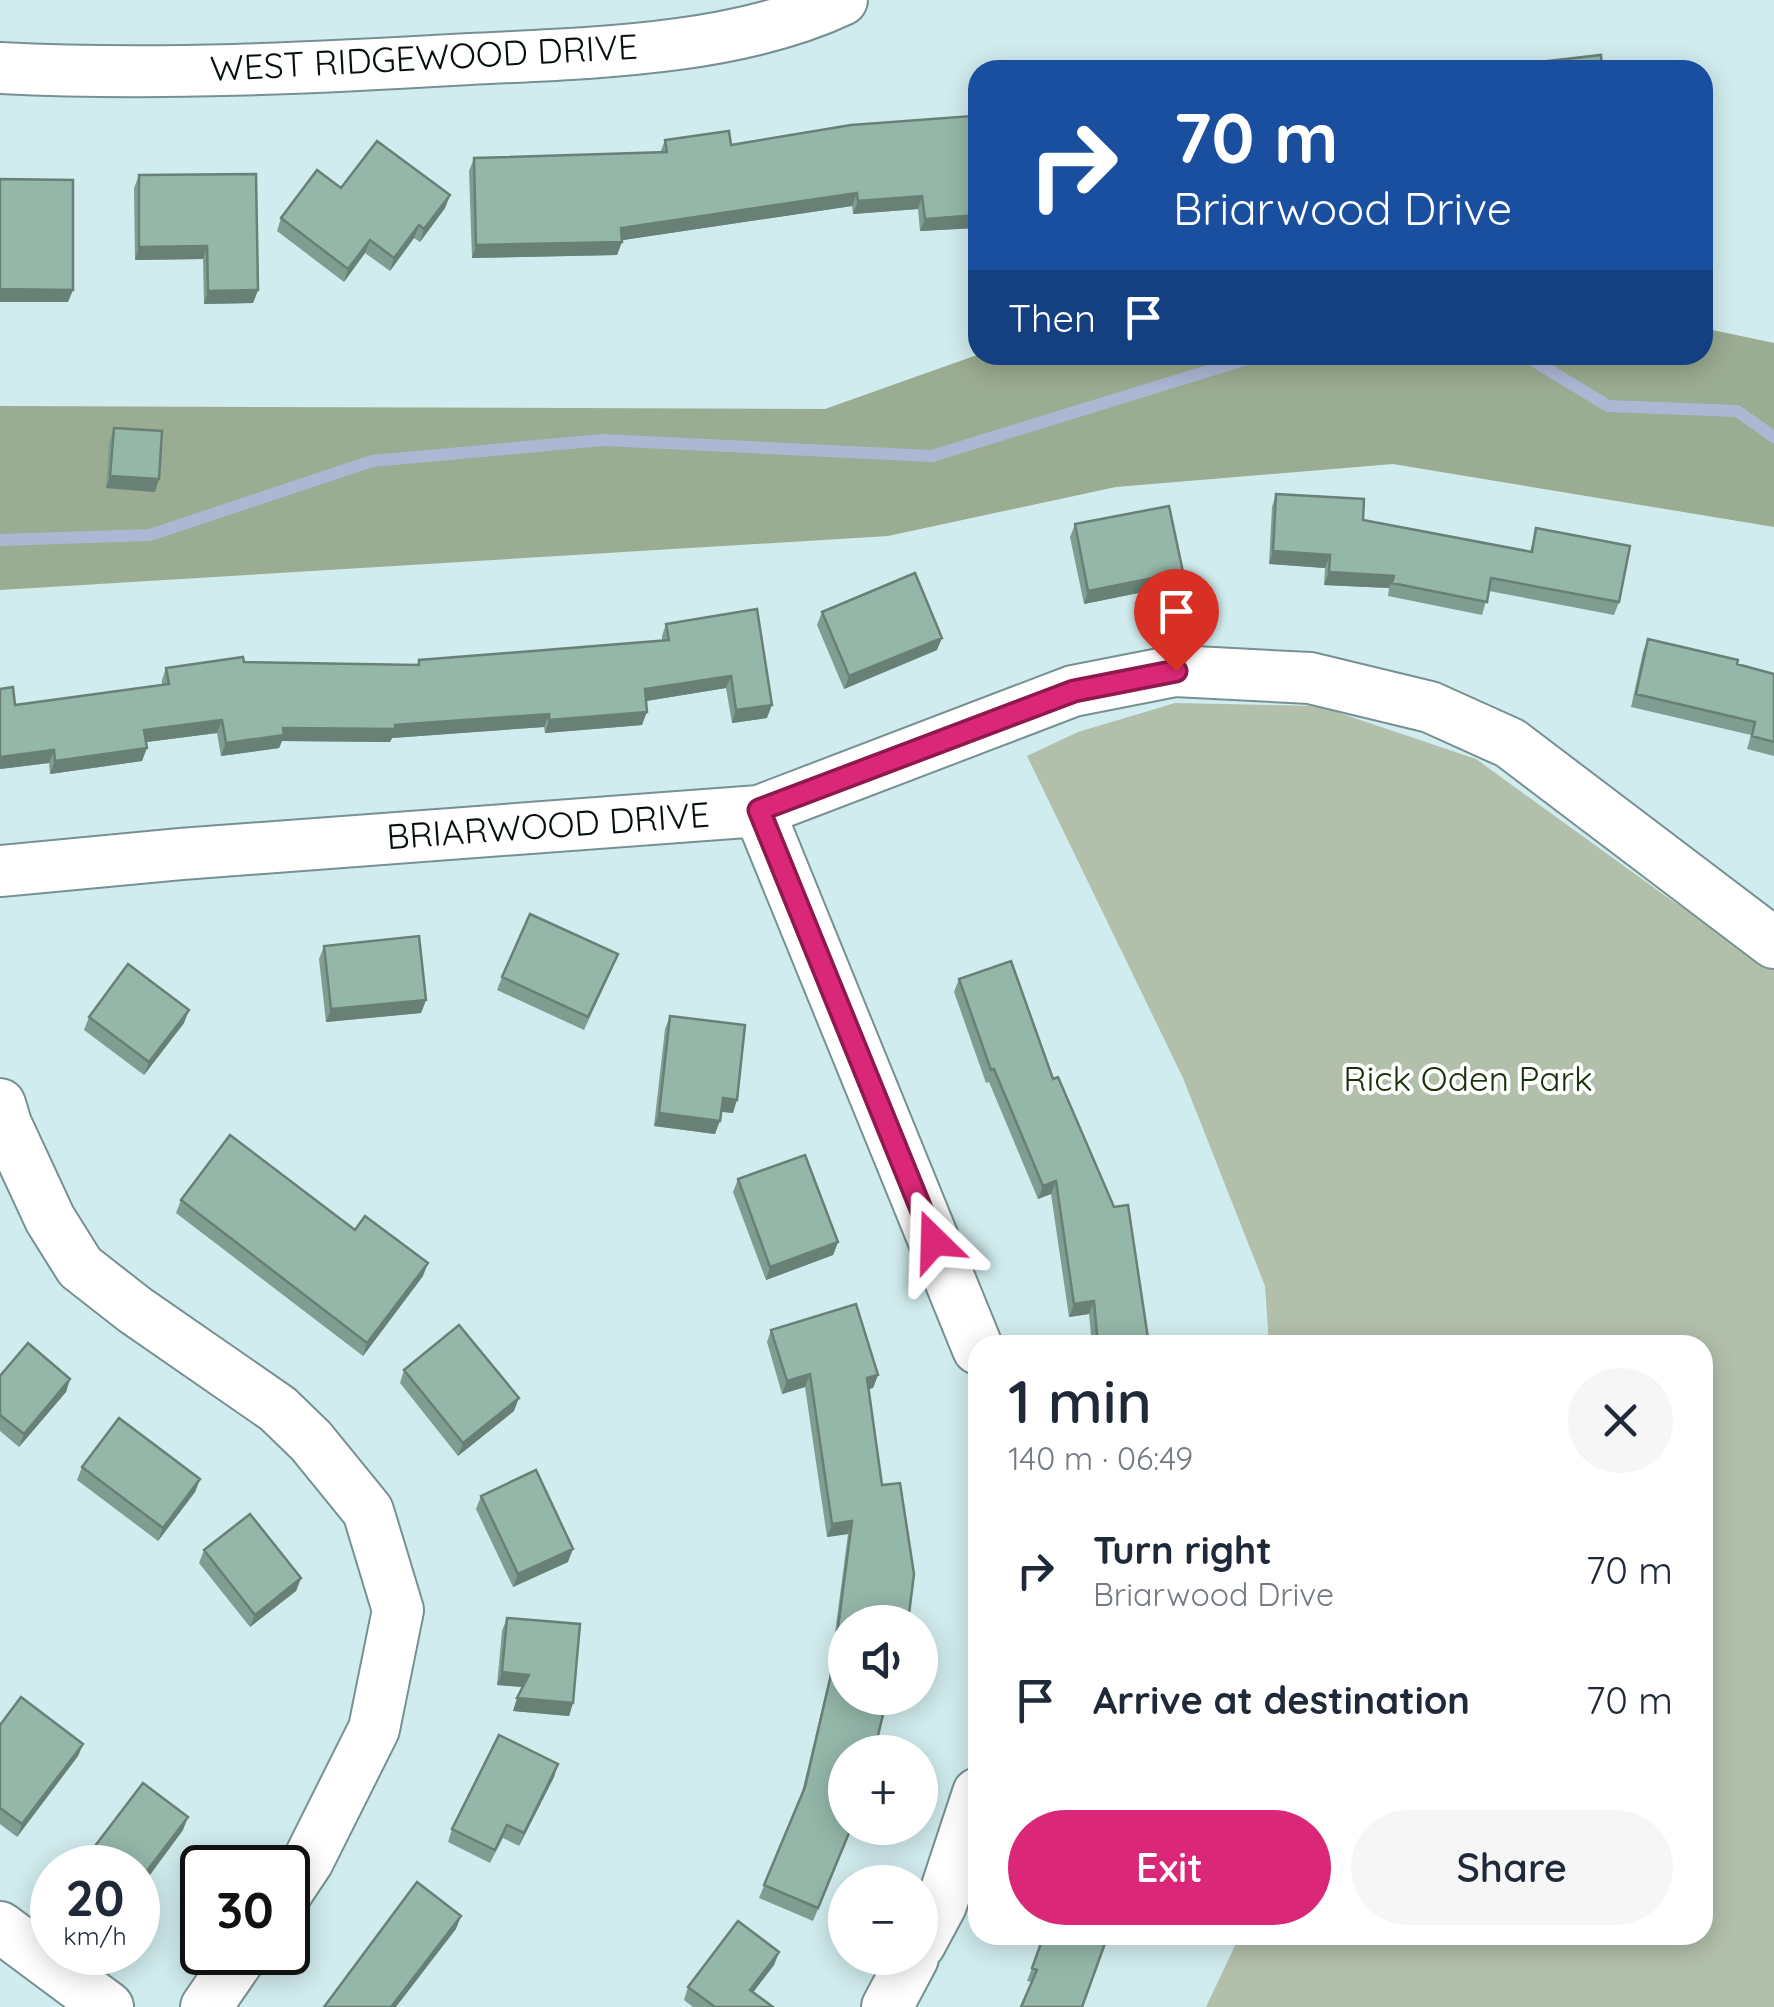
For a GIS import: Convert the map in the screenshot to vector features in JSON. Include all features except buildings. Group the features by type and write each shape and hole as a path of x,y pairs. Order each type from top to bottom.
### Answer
{"street":[{"name":"WEST RIDGEWOOD DRIVE","path":"0,68 96,73 326,68 606,52 703,40 818,11 842,0"},
{"name":"BRIARWOOD DRIVE","path":"0,871 759,810 1074,691 1176,671 1310,678 1430,707 1510,743 1774,943"},
{"path":"759,810 972,1335"},
{"path":"0,1104 50,1219 80,1267 278,1409 311,1441 368,1511 398,1610 374,1730 310,1857"},
{"path":"938,1911 968,1823"},
{"path":"0,1927 108,2007"},
{"path":"206,2007 228,1975"},
{"path":"886,2007 904,1975"}],"green space":[{"path":"1713,330 1774,343 1774,527 1393,464 1116,487 888,536 0,590 0,406 825,409 968,358 968,365 1713,365"},
{"name":"Rick Oden Park","path":"1175,703 1319,706 1476,759 1774,969 1774,2007 1206,2007 1235,1945 1713,1945 1713,1335 1268,1335 1265,1286 1183,1078 1027,756 1078,732"}],"waterway":[{"path":"0,540 150,535 372,461 603,440 932,456 1228,365"},
{"path":"1540,365 1608,406 1737,411 1774,437"}],"route":[{"path":"934,1241 759,810 1074,691 1176,671"}]}
